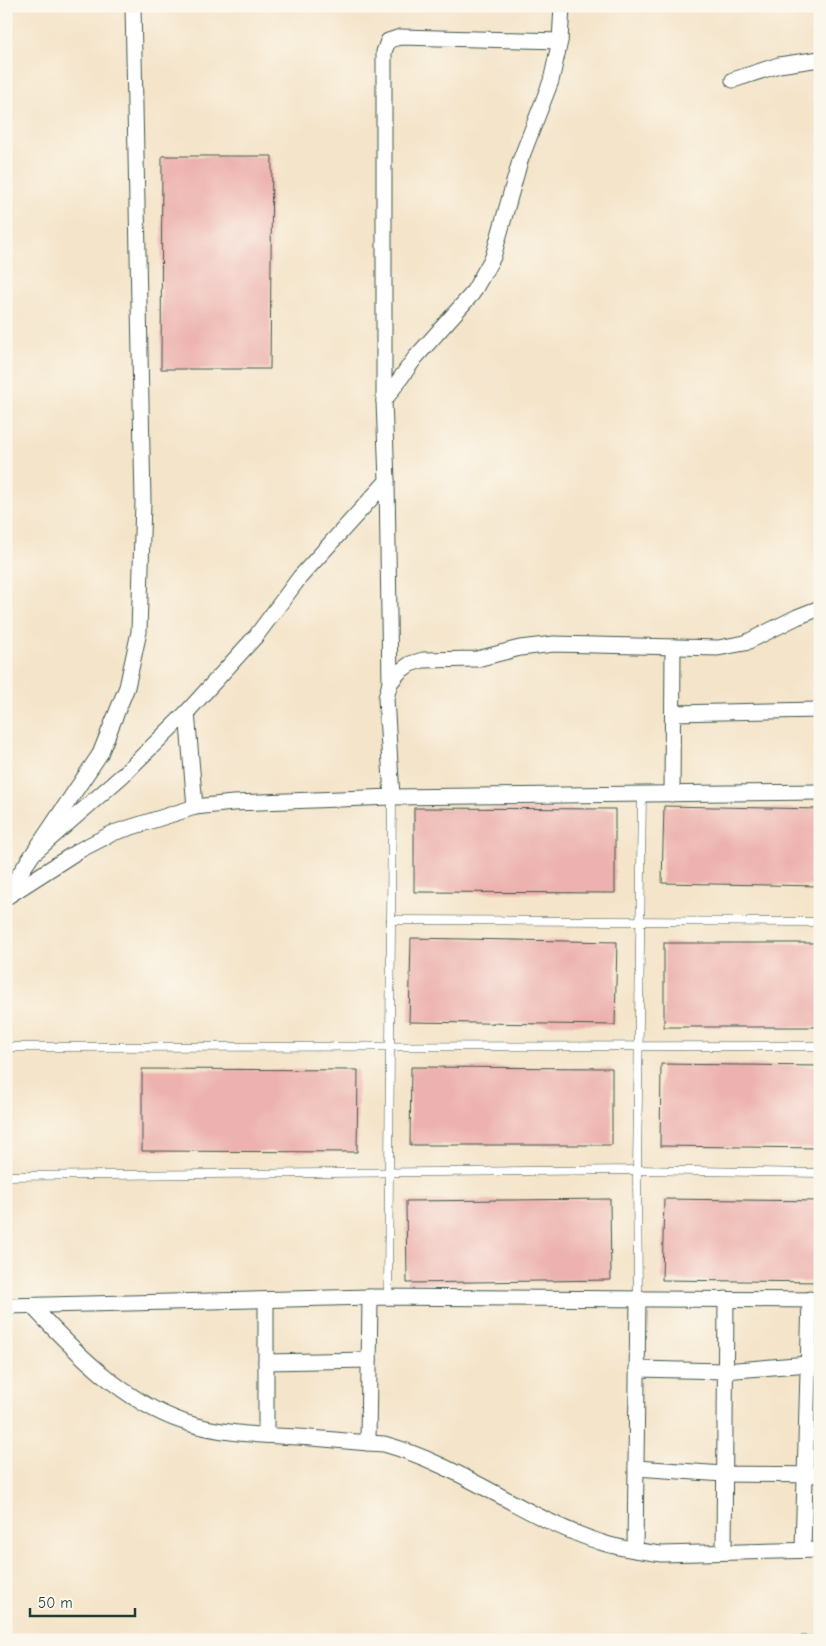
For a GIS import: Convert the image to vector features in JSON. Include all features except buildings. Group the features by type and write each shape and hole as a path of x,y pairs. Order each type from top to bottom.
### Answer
{"street":[{"path":"6,894 88,775 111,731 127,687 138,632 141,600 143,502 133,6"},
{"path":"384,401 416,358 472,294 490,263 498,244 520,161 551,80 560,41 562,6"},
{"path":"392,797 386,716 386,698 390,684 384,401 384,52 388,41 400,37 560,41"},
{"path":"733,80 779,65 820,59"},
{"path":"36,851 129,770 187,712 259,632 300,577 387,481"},
{"path":"390,684 399,672 410,664 423,660 477,659 536,645 718,648 745,643 797,617 820,608"},
{"path":"672,794 673,647"},
{"path":"673,713 820,710"},
{"path":"187,712 195,807"},
{"path":"6,898 78,852 113,833 195,807 233,803 392,797 820,792"},
{"path":"368,1443 370,1297"},
{"path":"6,1306 370,1297 638,1297 815,1300 813,1474 804,1550"},
{"path":"635,1550 638,1297"},
{"path":"724,1552 726,1298"},
{"path":"266,1300 266,1435"},
{"path":"32,1306 77,1352 129,1393 155,1409 184,1422 210,1429 384,1444 402,1449 447,1468 566,1528 601,1542 635,1550 661,1554 820,1550"},
{"path":"266,1362 369,1360"},
{"path":"637,1369 725,1370 814,1364"},
{"path":"636,1468 724,1474 813,1474"}],"lane":[{"path":"638,1297 637,1170 642,794"},
{"path":"388,1297 392,797"},
{"path":"391,920 820,922"},
{"path":"6,1047 820,1046"},
{"path":"6,1176 637,1170 820,1173"}],"railway":[{"path":"724,1640 820,1638"}]}
